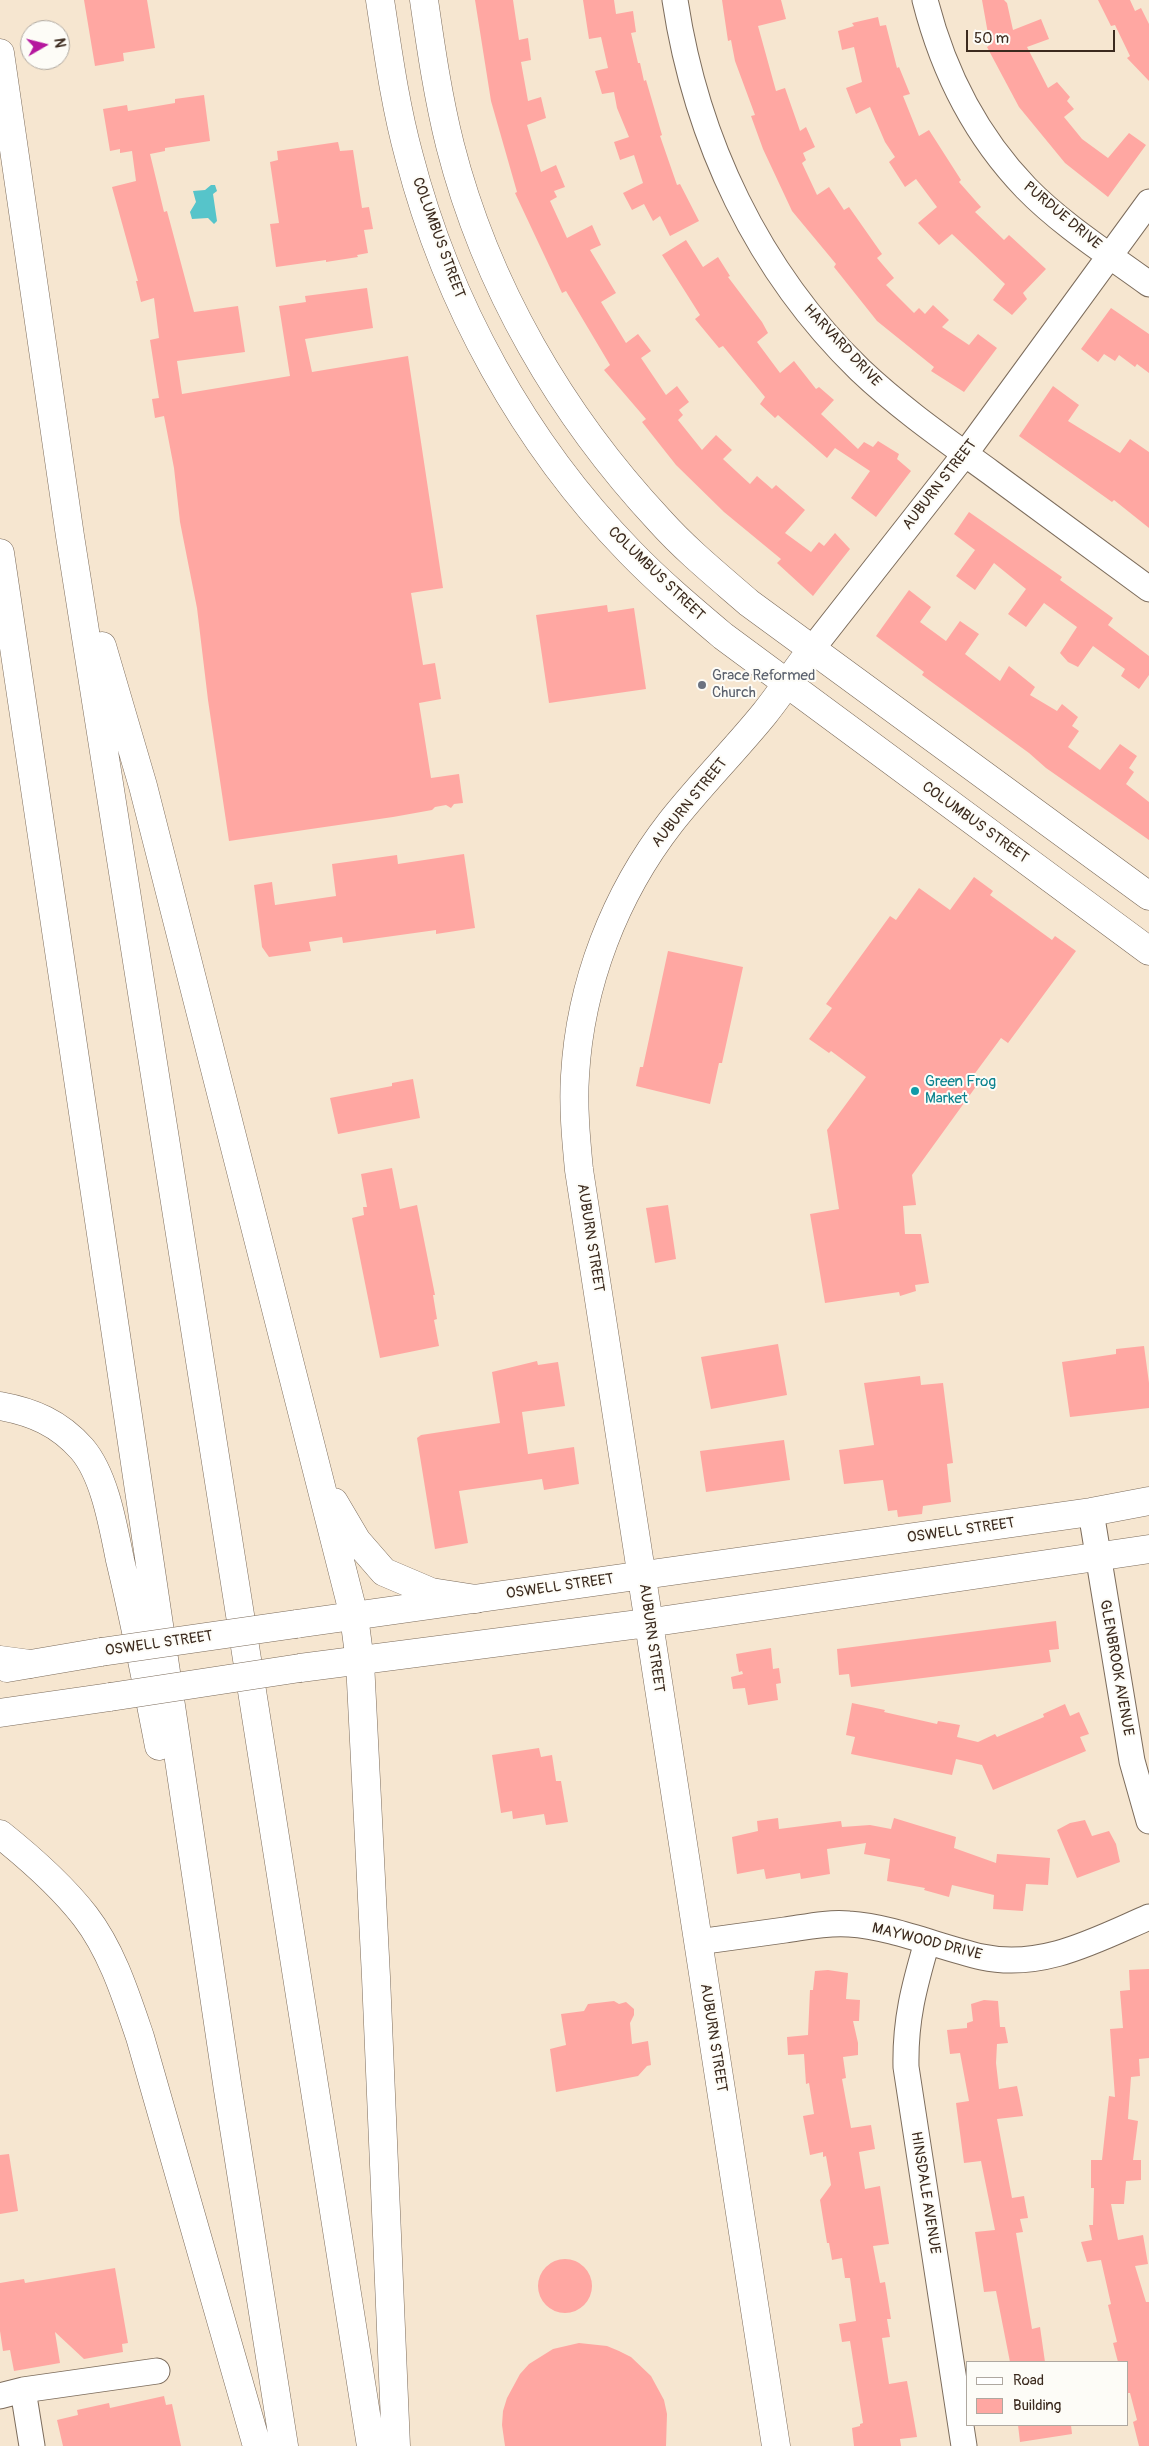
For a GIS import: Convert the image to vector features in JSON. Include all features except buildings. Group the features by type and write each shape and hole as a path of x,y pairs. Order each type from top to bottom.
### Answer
{"main road":[{"name":"COLUMBUS STREET","path":"380,0 397,104 409,156 427,217 468,317 506,388 540,442 578,492 629,551 722,636 1149,951"},
{"path":"424,0 437,87 450,146 468,203 489,259 510,306 542,366 575,417 610,465 660,522 703,564 749,602 1149,896"},
{"path":"0,53 70,536 371,2446"},
{"path":"70,536 143,786 354,1616 360,1662 396,2446"},
{"path":"0,553 228,2090 284,2446"},
{"name":"AUBURN STREET","path":"776,2446 579,1170 575,1123 575,1076 579,1037 588,990 602,945 621,902 644,860 671,822 766,712 812,649"},
{"path":"0,1406 44,1418 83,1450 97,1477 107,1504 133,1614 228,2090"},
{"path":"318,1472 357,1541 384,1572 430,1592 476,1599"},
{"name":"OSWELL STREET","path":"0,1669 101,1652 1091,1512 1149,1501"},
{"path":"0,1713 300,1668 360,1662 648,1623 1149,1550"},
{"path":"0,1660 30,1664"},
{"path":"0,1834 32,1861 85,1917 107,1953 123,1988 257,2446"}],"street":[{"name":"HARVARD DRIVE","path":"675,0 693,88 710,141 732,192 758,240 788,286 816,322 860,370 901,406 1149,589"},
{"name":"PURDUE DRIVE","path":"924,0 934,34 951,79 973,120 1000,158 1027,189 1057,216 1149,284"},
{"name":"AUBURN STREET","path":"812,649 964,454 1149,202"},
{"name":"GLENBROOK AVENUE","path":"1091,1512 1132,1761 1149,1821"},
{"name":"MAYWOOD DRIVE","path":"698,1942 824,1924 849,1924 877,1928 984,1957 1012,1960 1040,1958 1071,1951 1149,1917"},
{"name":"HINSDALE AVENUE","path":"927,1942 910,2003 905,2037 906,2067 964,2446"},
{"path":"32,2446 12,2393 157,2371"}],"water":[{"path":"211,185 215,185 217,191 213,194 217,221 214,224 208,218 192,219 190,212 196,202 193,191 205,190"}],"place":[{"name":"Grace Reformed Church","path":"702,685"},
{"name":"Green Frog Market","path":"915,1091"}]}
